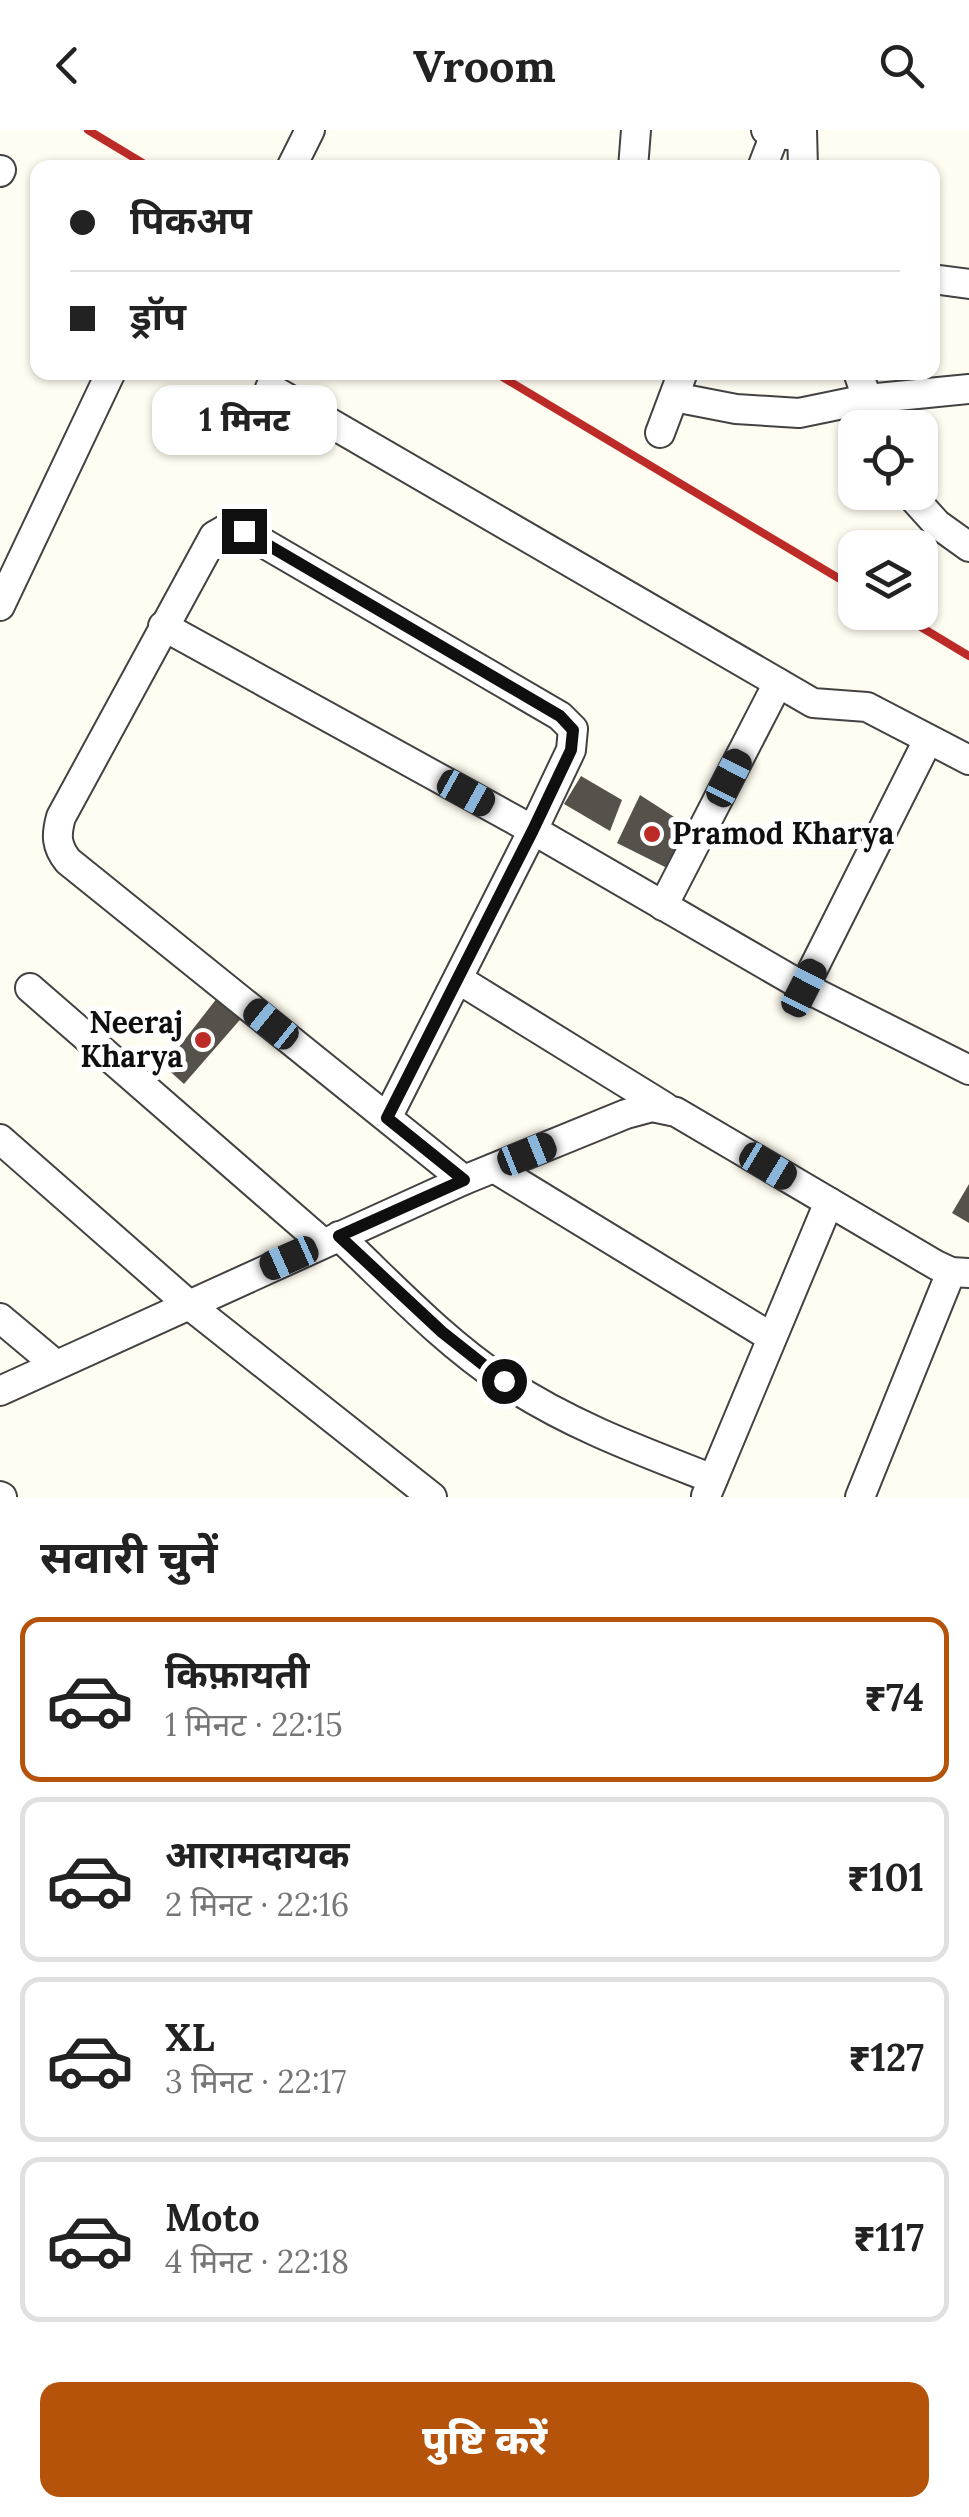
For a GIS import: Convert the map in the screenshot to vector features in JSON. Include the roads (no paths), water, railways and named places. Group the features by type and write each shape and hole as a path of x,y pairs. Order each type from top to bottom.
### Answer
{"street":[{"path":"295,160 310,130"},
{"path":"634,160 636,130"},
{"path":"767,160 786,133 799,160"},
{"path":"940,280 969,284"},
{"path":"0,606 107,380"},
{"path":"660,433 678,385 736,409 798,413 862,386 969,389"},
{"path":"862,386 871,410"},
{"path":"270,388 813,704 867,707 969,760"},
{"path":"924,510 969,547"},
{"path":"387,1118 533,830 571,750 573,730 568,722 244,531 228,528 214,536 61,818 57,830 60,850 68,860 387,1118 464,1180"},
{"path":"163,626 533,830 804,988 966,1061"},
{"path":"663,906 778,683"},
{"path":"804,988 928,740"},
{"path":"458,979 664,1107 964,1274 860,1497"},
{"path":"30,988 504,1381 598,1434 709,1488 829,1202"},
{"path":"0,1391 464,1180 626,1114 664,1107"},
{"path":"0,1140 188,1304 432,1497"},
{"path":"494,1168 771,1337"},
{"path":"0,1318 55,1364"}],"railway":[{"path":"88,130 138,160"},
{"path":"507,380 838,578"},
{"path":"926,630 969,656"}],"place":[{"name":"Pramod Kharya","path":"652,834"},
{"name":"Neeraj Kharya","path":"203,1040"}]}
